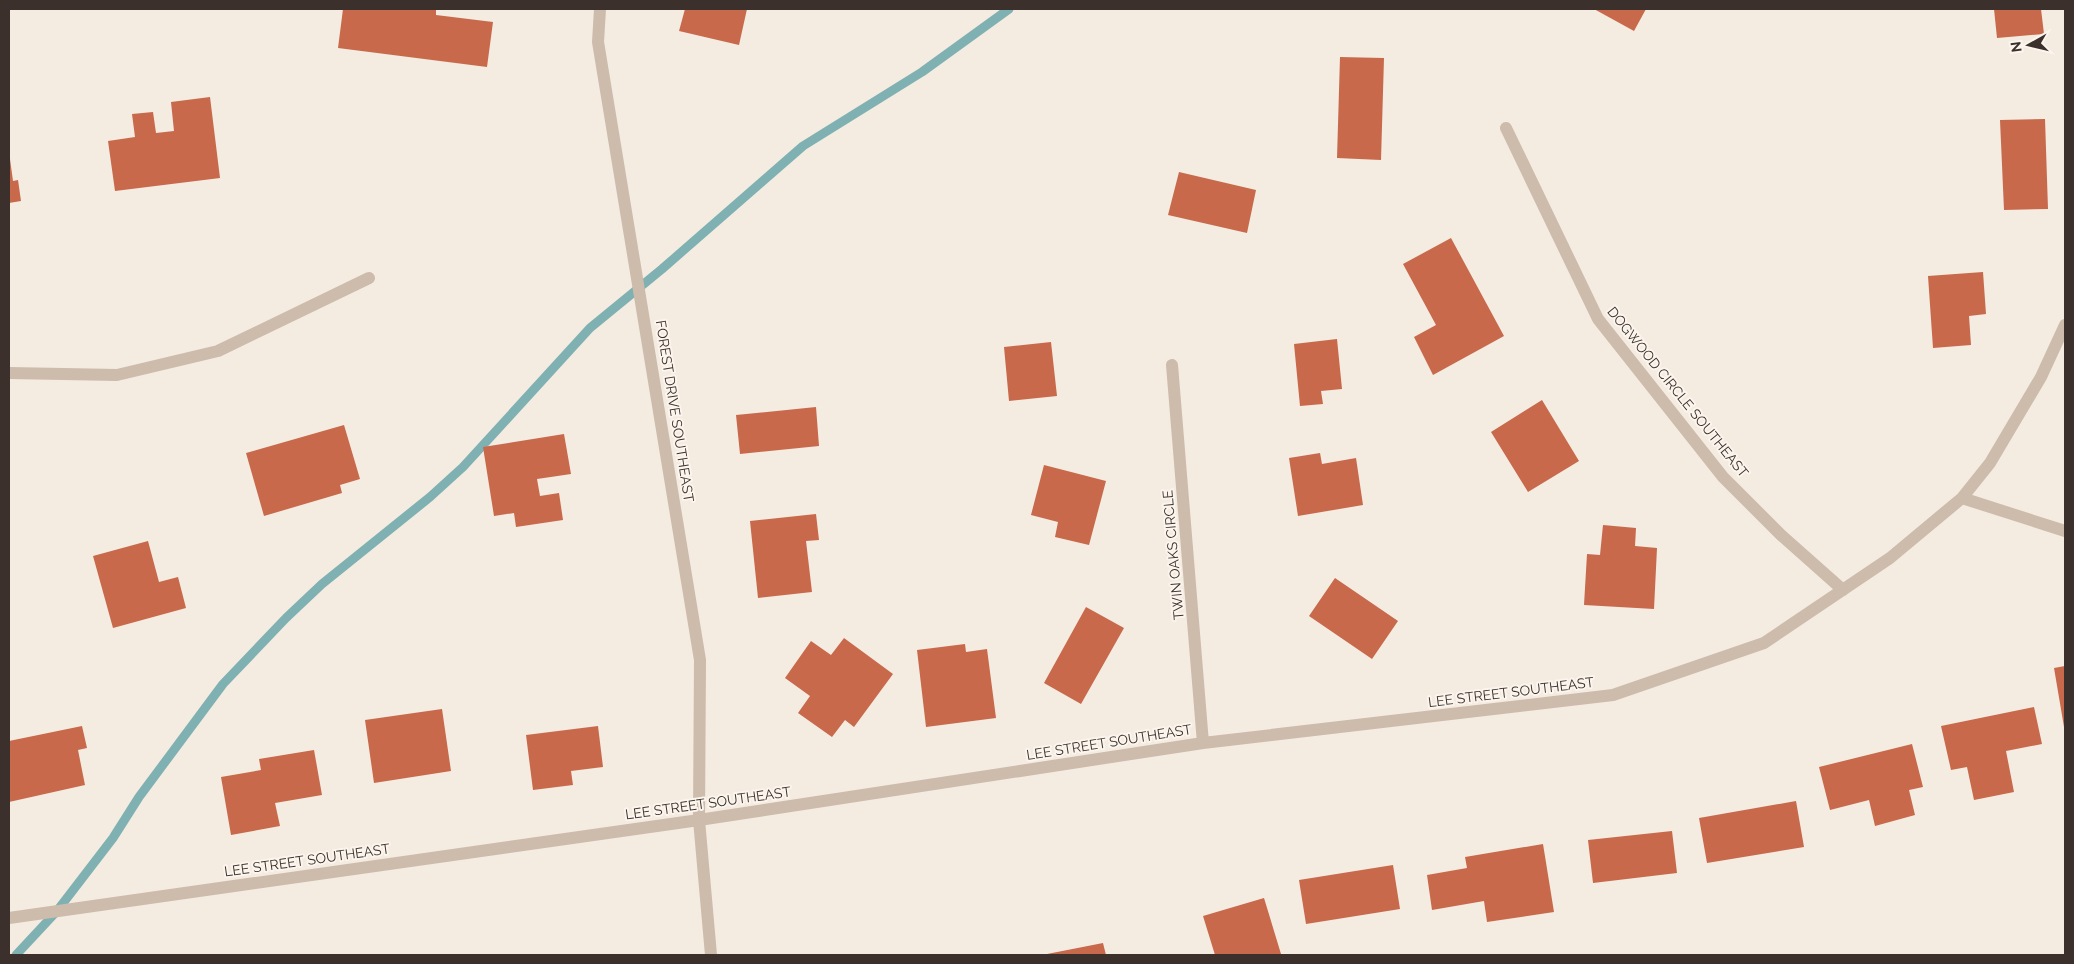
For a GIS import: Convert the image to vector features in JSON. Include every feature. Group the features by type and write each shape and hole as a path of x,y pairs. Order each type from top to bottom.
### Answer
{"street":[{"name":"FOREST DRIVE SOUTHEAST","path":"600,9 598,42 700,660 699,820 711,955"},
{"name":"DOGWOOD CIRCLE SOUTHEAST","path":"1506,128 1598,319 1723,477 1781,535 1843,590"},
{"path":"9,373 116,375 218,350 368,278"},
{"name":"LEE STREET SOUTHEAST","path":"9,918 699,820 1203,743 1613,695 1764,643 1890,558 1962,498 1990,463 2041,377 2065,325"},
{"name":"TWIN OAKS CIRCLE","path":"1172,365 1203,743"},
{"path":"1962,498 2065,530"}],"building":[{"path":"343,9 436,9 436,15 493,22 487,67 338,48"},
{"path":"685,9 747,9 739,45 679,31"},
{"path":"1594,9 1646,9 1634,31"},
{"path":"1994,9 2041,9 2044,34 1997,38"},
{"path":"1340,57 1384,58 1381,160 1337,158"},
{"path":"210,97 220,178 115,191 108,141 135,137 132,114 153,112 156,133 174,131 171,102"},
{"path":"2045,119 2048,209 2004,210 2000,120"},
{"path":"10,159 13,181 18,180 21,201 9,203"},
{"path":"1179,172 1256,190 1247,233 1168,215"},
{"path":"1451,238 1504,336 1433,375 1414,337 1436,325 1403,264"},
{"path":"1983,272 1986,314 1969,316 1971,345 1933,348 1928,276"},
{"path":"1337,339 1342,389 1321,391 1323,404 1300,406 1294,344"},
{"path":"1051,342 1057,396 1009,401 1004,347"},
{"path":"1542,400 1579,461 1528,492 1491,432"},
{"path":"816,407 819,446 740,454 736,415"},
{"path":"344,425 360,479 340,485 342,493 264,516 246,453"},
{"path":"564,434 571,474 537,479 540,496 559,493 563,520 516,527 514,513 494,516 483,447"},
{"path":"1320,453 1322,464 1356,458 1363,505 1298,516 1289,458"},
{"path":"1044,465 1106,481 1089,545 1055,537 1058,522 1031,515"},
{"path":"816,514 819,540 806,541 812,592 758,598 750,521"},
{"path":"1603,525 1636,528 1635,546 1657,548 1654,609 1584,605 1587,554 1600,555"},
{"path":"148,541 159,582 178,577 186,608 113,628 93,556"},
{"path":"1335,578 1398,621 1372,659 1309,616"},
{"path":"1086,607 1124,628 1081,704 1044,683"},
{"path":"844,638 893,674 854,727 845,720 832,737 798,713 810,696 785,678 811,641 831,655"},
{"path":"965,644 966,652 987,649 996,718 926,727 917,650"},
{"path":"2065,666 2065,727 2064,727 2054,668"},
{"path":"2034,707 2042,744 2006,751 2014,792 1974,800 1967,767 1951,770 1941,726"},
{"path":"442,709 451,771 374,783 365,720"},
{"path":"82,726 87,748 78,750 85,785 9,802 9,741"},
{"path":"598,726 603,767 571,771 573,785 533,790 526,735"},
{"path":"1912,744 1923,787 1909,790 1915,815 1875,826 1869,800 1830,810 1819,767"},
{"path":"314,750 322,795 275,803 280,826 231,835 221,777 261,770 259,759"},
{"path":"1796,801 1804,847 1707,863 1699,818"},
{"path":"1672,831 1677,873 1593,883 1588,840"},
{"path":"1543,844 1554,912 1487,922 1484,901 1432,910 1427,875 1467,868 1465,857"},
{"path":"1393,865 1400,909 1306,924 1299,880"},
{"path":"1264,898 1281,954 1215,955 1203,916"},
{"path":"1103,943 1106,955 1047,955 1047,954"}],"waterway":[{"path":"16,955 57,911 113,838 139,797 223,684 286,618 322,584 430,497 463,467 590,328 662,269 803,146 922,72 1009,9"}]}
